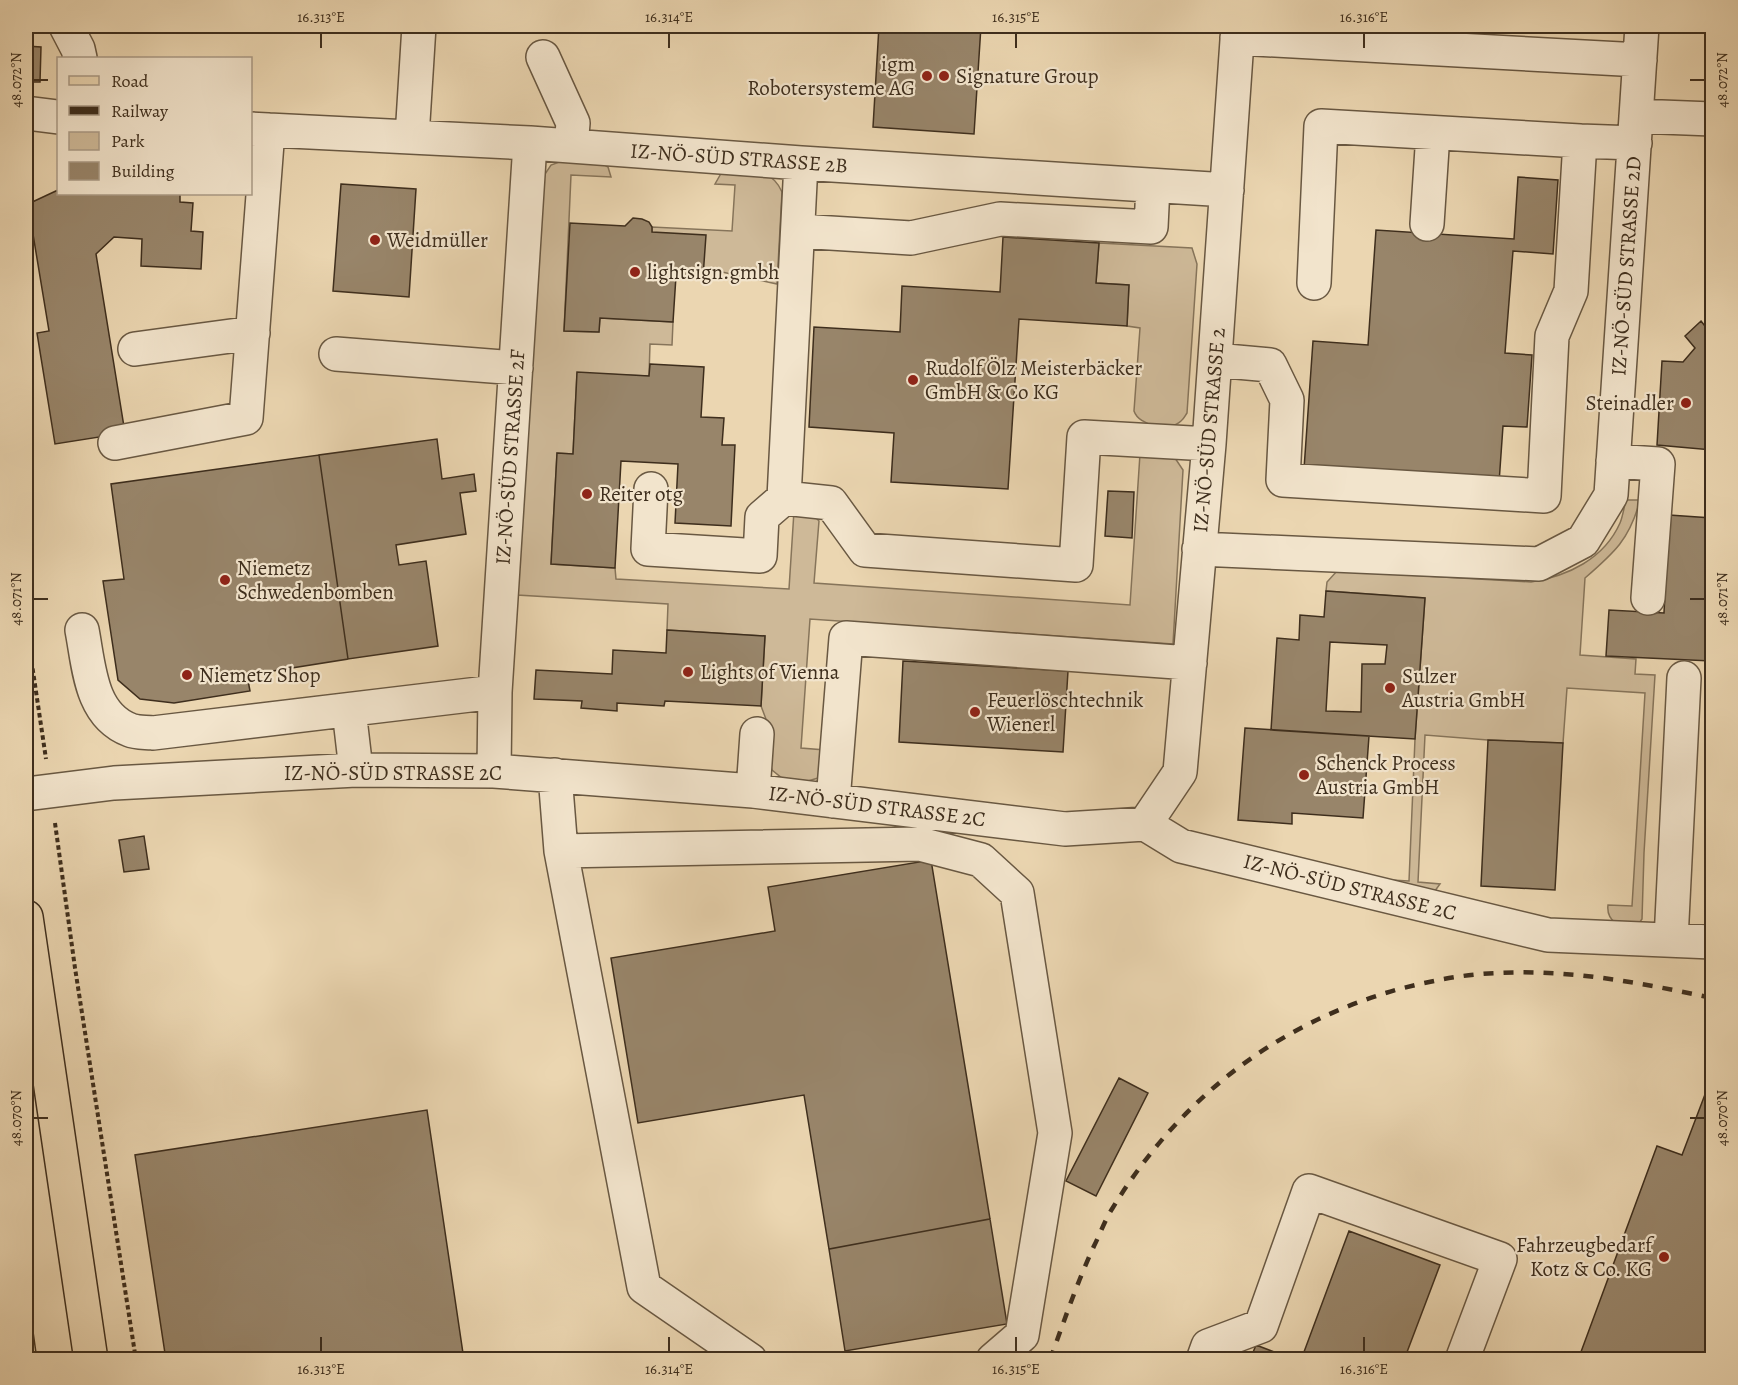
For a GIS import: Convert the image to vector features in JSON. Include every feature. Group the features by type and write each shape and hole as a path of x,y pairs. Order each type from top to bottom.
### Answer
{"main road":[{"path":"26,917 92,1359"}],"street":[{"path":"66,26 80,57"},
{"path":"411,137 419,26"},
{"name":"IZ-NÖ-SÜD STRASSE 2D","path":"1199,549 1539,564 1583,541 1611,495 1642,26"},
{"path":"1238,32 1640,60"},
{"name":"IZ-NÖ-SÜD STRASSE 2","path":"1145,824 1180,772 1209,444 1238,32"},
{"path":"543,57 573,123 571,146"},
{"path":"26,113 57,117"},
{"path":"1314,283 1321,126 1580,141 1635,130 1713,119"},
{"path":"115,443 246,418 253,333 259,129"},
{"name":"IZ-NÖ-SÜD STRASSE 2B","path":"259,129 530,143 1227,190"},
{"path":"1427,225 1433,133"},
{"path":"1215,360 1270,365 1287,400 1283,480 1544,496 1552,336 1571,291 1580,141"},
{"name":"IZ-NÖ-SÜD STRASSE 2F","path":"494,771 495,692 530,143"},
{"path":"784,498 801,163"},
{"path":"798,231 911,238 1000,219 1151,227 1153,186"},
{"path":"1571,291 1624,294"},
{"path":"135,349 253,333"},
{"path":"336,354 516,368"},
{"path":"651,489 648,549 759,556 762,517 784,498 831,502 864,550 1076,565 1084,437 1209,444"},
{"path":"1613,461 1658,464 1648,598"},
{"path":"82,630 94,691 105,712 117,724 132,731 153,733 495,692"},
{"path":"833,801 846,638 1190,663"},
{"path":"1671,940 1684,678"},
{"path":"349,710 356,770"},
{"path":"753,791 758,734"},
{"name":"IZ-NÖ-SÜD STRASSE 2C","path":"26,794 114,783 356,770 494,771 753,791 1065,829 1145,824 1181,846 1548,935 1713,942"},
{"path":"555,775 561,851 644,1287 750,1359"},
{"path":"561,851 920,844 981,860 1017,893 1055,1133 1022,1335 993,1359"},
{"path":"1203,1359 1208,1346 1261,1326 1309,1191 1500,1259 1462,1359"}],"path":[{"path":"26,624 45,754"},
{"path":"56,826 75,968 136,1359"}],"green space":[{"path":"562,161 600,162 608,167 611,177 571,175 564,331 599,332 600,318 673,322 672,345 650,344 649,376 577,373 573,454 557,453 551,564 615,568 616,579 789,589 794,511 807,508 819,521 814,583 1130,605 1140,454 1175,458 1183,470 1173,644 810,619 801,748 825,750 823,771 818,778 808,781 782,778 772,770 767,756 769,727 761,706 765,636 667,630 668,604 517,595 543,177 551,165"},
{"path":"723,170 765,174 772,178 782,192 777,284 704,268 652,232 652,227 732,231 735,185 715,184"},
{"path":"1099,243 1192,248 1197,264 1187,413 1176,424 1162,427 1148,424 1134,411 1140,328 1127,326 1129,285 1096,283"},
{"path":"1626,500 1640,500 1626,535 1613,553 1585,578 1580,655 1636,659 1635,674 1655,675 1642,919 1635,929 1620,926 1609,916 1608,905 1632,906 1645,693 1567,688 1563,743 1425,735 1418,882 1440,884 1432,895 1391,880 1409,881 1415,739 1425,598 1326,591 1327,582 1337,571 1531,582 1545,579 1583,564 1605,547 1620,523"}],"building":[{"name":"igm Robotersysteme AG","path":"879,26 981,26 974,134 873,127"},
{"path":"26,46 41,47 40,82 26,82"},
{"path":"1518,177 1558,180 1553,254 1513,251 1505,353 1532,355 1527,427 1503,426 1499,483 1304,469 1313,341 1368,345 1376,230 1514,239"},
{"name":"Weidmüller","path":"341,184 416,189 409,297 333,291"},
{"path":"57,190 57,195 180,195 180,202 193,203 191,231 203,232 201,269 141,266 142,239 114,237 96,254 125,433 55,444 37,333 49,331 28,204"},
{"name":"lightsign.gmbh","path":"633,218 649,222 652,232 706,235 703,277 676,276 673,322 600,318 599,332 564,331 570,223 625,226"},
{"name":"Rudolf Ölz Meisterbäcker GmbH & Co KG","path":"1003,237 1099,243 1096,283 1129,285 1127,326 1019,319 1008,489 891,482 894,433 809,427 814,327 900,332 902,286 1000,292"},
{"name":"Steinadler","path":"1701,321 1712,335 1712,450 1657,445 1662,361 1683,362 1695,348 1685,336"},
{"name":"Reiter otg","path":"650,364 704,367 701,417 724,418 722,445 735,445 731,526 675,523 678,464 621,461 615,568 551,564 557,453 573,454 577,372 649,376"},
{"path":"437,439 442,479 474,474 476,491 460,493 466,534 396,545 399,565 426,561 438,646 348,659 319,455"},
{"name":"Niemetz Schwedenbomben","path":"319,455 348,659 247,675 250,691 174,703 140,699 118,680 103,581 124,579 111,484"},
{"path":"1108,491 1134,492 1132,538 1105,536"},
{"path":"1669,515 1712,518 1711,661 1606,656 1609,610 1664,613"},
{"name":"Sulzer Austria GmbH","path":"1326,591 1425,598 1415,739 1271,730 1277,638 1299,640 1300,615 1324,617","holes":["1330,642 1387,645 1385,664 1362,664 1361,712 1326,711"]},
{"name":"Lights of Vienna","path":"667,630 765,636 761,706 665,701 664,706 617,703 617,711 581,708 582,701 534,699 536,670 612,674 613,650 666,653"},
{"path":"903,661 1068,671 1063,752 899,742"},
{"name":"Schenck Process Austria GmbH","path":"1245,728 1369,736 1363,818 1292,813 1292,824 1238,820"},
{"path":"1488,740 1563,743 1555,890 1481,886"},
{"path":"144,836 149,869 124,872 119,840"},
{"path":"931,860 990,1219 829,1249 804,1095 638,1123 611,958 775,931 768,887"},
{"name":"Fahrzeugbedarf Kotz & Co. KG","path":"1712,1076 1712,1360 1578,1360 1657,1146 1682,1155"},
{"path":"1119,1078 1148,1093 1096,1196 1066,1181"},
{"path":"427,1110 464,1360 166,1360 135,1155"},
{"path":"990,1219 1007,1324 845,1351 829,1249"},
{"path":"1349,1231 1440,1265 1404,1360 1301,1360"},
{"path":"1256,1345 1295,1360 1250,1360"}],"tram line":[{"path":"26,1282 37,1360"}],"railway":[{"path":"1050,1360 1076,1288 1105,1222 1138,1169 1200,1100 1234,1071 1271,1045 1311,1023 1354,1004 1399,989 1448,978 1485,974 1524,972 1578,975 1632,982 1712,998"}],"place":[{"name":"igm Robotersysteme AG","path":"927,76"},
{"name":"Signature Group","path":"944,76"},
{"name":"Weidmüller","path":"375,240"},
{"name":"lightsign.gmbh","path":"635,272"},
{"name":"Rudolf Ölz Meisterbäcker GmbH & Co KG","path":"913,380"},
{"name":"Steinadler","path":"1686,403"},
{"name":"Reiter otg","path":"587,494"},
{"name":"Niemetz Schwedenbomben","path":"225,580"},
{"name":"Lights of Vienna","path":"688,672"},
{"name":"Niemetz Shop","path":"187,675"},
{"name":"Sulzer Austria GmbH","path":"1390,688"},
{"name":"Feuerlöschtechnik Wienerl","path":"975,712"},
{"name":"Schenck Process Austria GmbH","path":"1304,775"},
{"name":"Fahrzeugbedarf Kotz & Co. KG","path":"1664,1257"}]}
